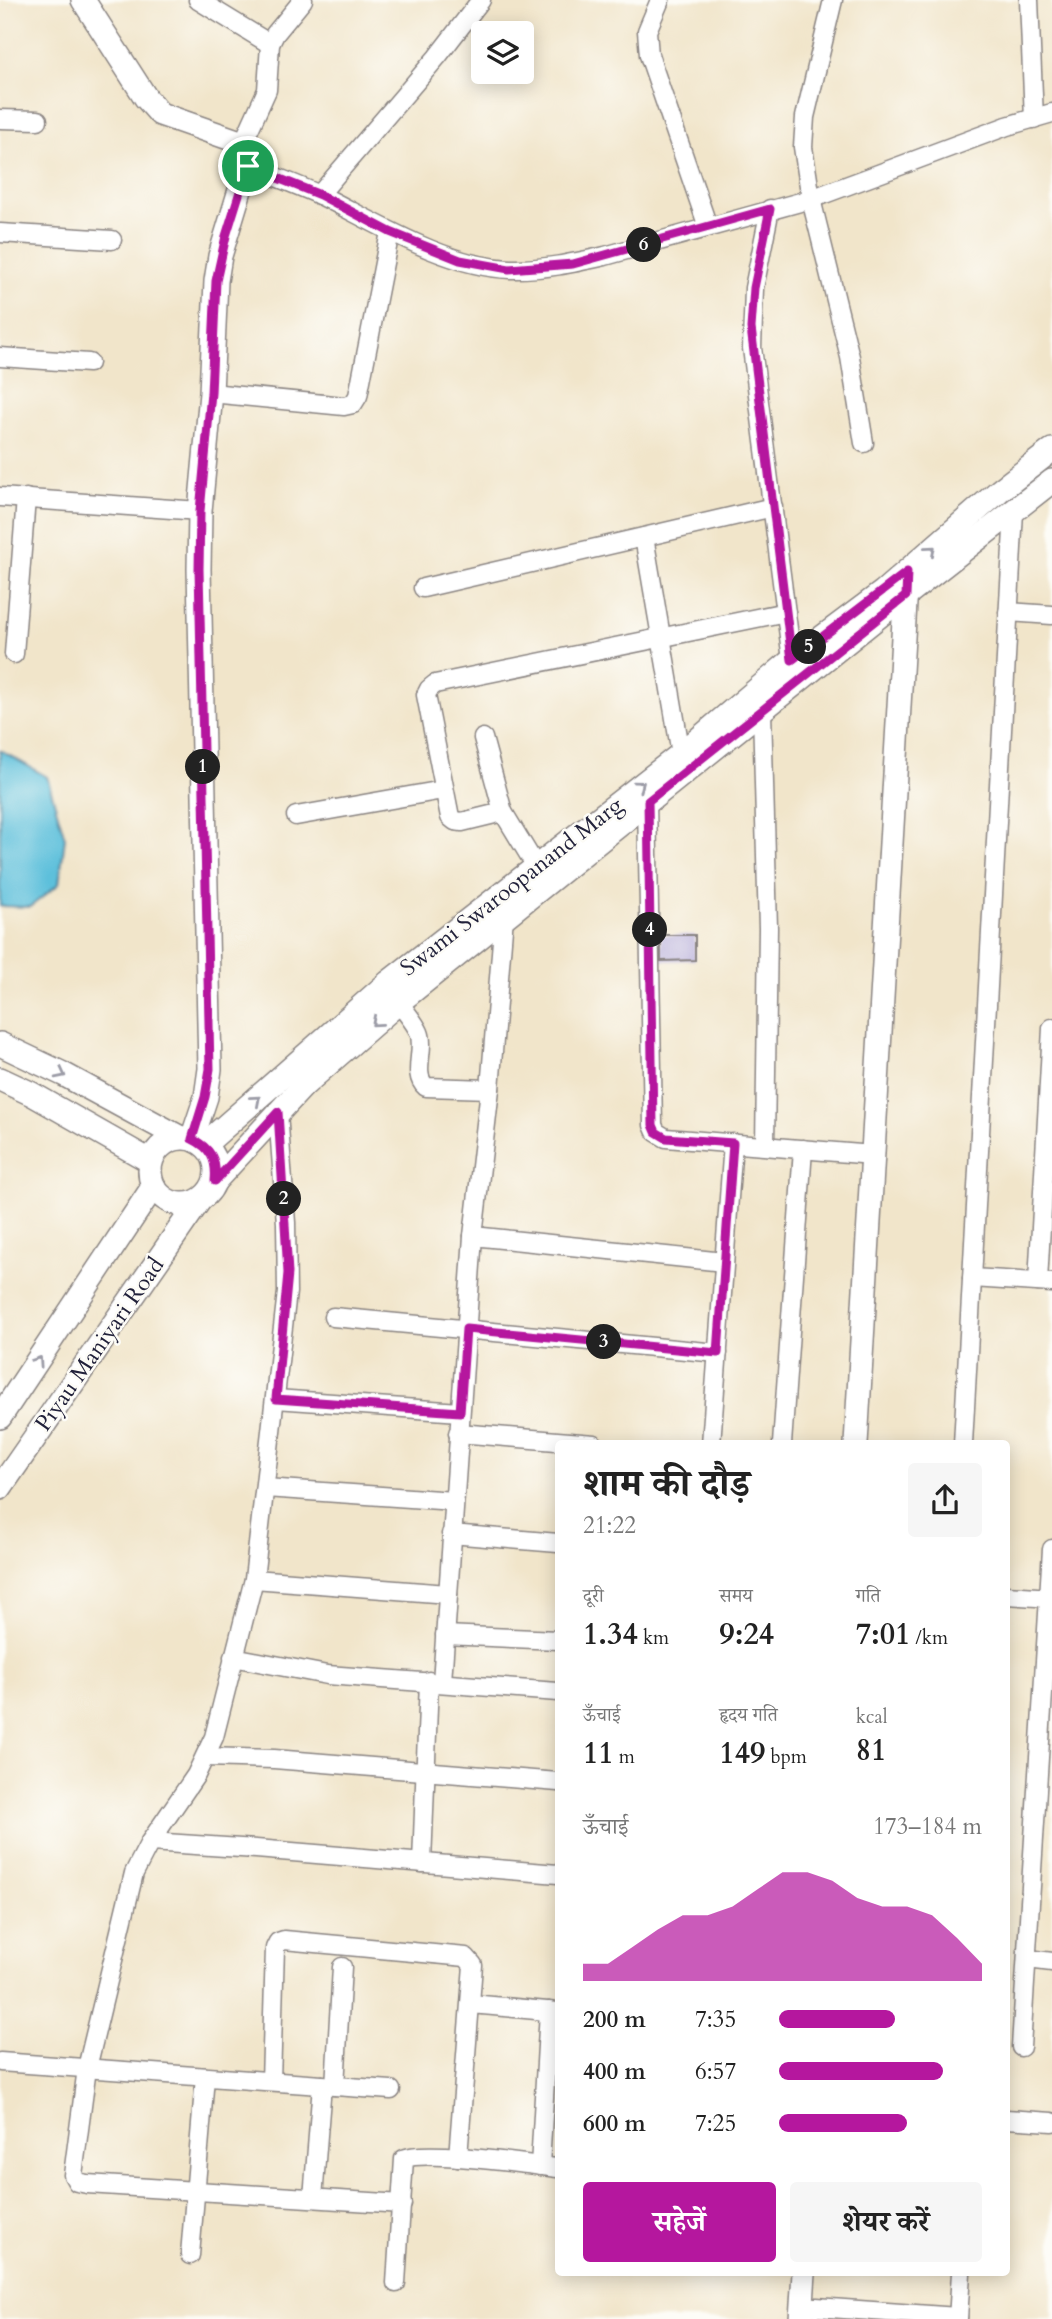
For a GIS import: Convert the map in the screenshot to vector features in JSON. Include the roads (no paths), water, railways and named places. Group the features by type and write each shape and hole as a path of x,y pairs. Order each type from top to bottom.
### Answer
{"street":[{"path":"83,0 146,98 160,114 243,143 248,148 248,166 223,246 216,281 211,393 200,511 210,1069 204,1105 192,1140"},
{"path":"198,0 270,44"},
{"path":"243,143 267,90 270,44 281,23 303,0"},
{"path":"320,195 437,57 481,0"},
{"path":"660,0 647,31 649,55 708,227"},
{"path":"833,0 805,117 803,147 811,199 850,358 864,443"},
{"path":"1029,0 1034,119"},
{"path":"248,166 320,195 390,232 460,260 509,269 573,264 811,199 1007,126 1052,113"},
{"path":"0,118 38,120"},
{"path":"770,209 754,288 751,328 792,660"},
{"path":"211,393 344,406 353,404 358,396 390,232"},
{"path":"0,233 112,240"},
{"path":"0,358 89,363"},
{"name":"Swami Swaroopanand Marg","path":"192,1140 681,754 792,660 907,572 999,491 1052,450"},
{"name":"Swami Swaroopanand Marg","path":"215,1181 304,1085 399,1002 1052,481"},
{"path":"0,497 200,511"},
{"path":"15,654 26,498"},
{"path":"423,588 773,507"},
{"path":"963,1440 1014,511"},
{"path":"644,537 681,754"},
{"path":"856,1440 907,572"},
{"path":"1008,611 1052,615"},
{"path":"503,812 455,821 450,817 426,695 435,684 786,612"},
{"path":"762,711 768,928 765,1146"},
{"path":"483,737 503,812 537,868"},
{"path":"296,816 443,790"},
{"path":"648,801 653,1125 656,1132 666,1138 873,1155"},
{"path":"422,1863 425,1771 435,1682 445,1635 473,1236 490,1089 504,916"},
{"path":"399,1002 419,1031 419,1076 422,1084 426,1087 490,1089"},
{"path":"972,1278 1045,1282 1052,1028"},
{"path":"0,1044 192,1140 212,1155 216,1168 215,1181 209,1192 199,1201 186,1205 173,1203 161,1197 153,1187 149,1174 150,1161 156,1150 166,1141 192,1140"},
{"path":"0,1079 32,1094 150,1161"},
{"path":"278,1112 288,1273 254,1578 214,1737 205,1757 150,1842 134,1872 86,2068 74,2175 77,2182 401,2204"},
{"path":"711,1440 733,1143"},
{"path":"782,1440 803,1149"},
{"name":"Piyau Maniyari Road","path":"0,1417 153,1187"},
{"name":"Piyau Maniyari Road","path":"0,1488 199,1201"},
{"path":"473,1236 724,1262"},
{"path":"333,1317 718,1353"},
{"path":"276,1399 460,1412"},
{"path":"458,1433 555,1441"},
{"path":"265,1488 454,1501"},
{"path":"452,1534 555,1543"},
{"path":"1021,2047 1046,1759 1052,1549"},
{"path":"254,1578 448,1594"},
{"path":"1010,1595 1051,1598"},
{"path":"445,1635 555,1640"},
{"path":"233,1657 327,1675 555,1692"},
{"path":"205,1757 274,1759 555,1782"},
{"path":"150,1842 555,1874"},
{"path":"271,2081 275,1948 278,1942 284,1940 466,1957 473,1965 458,2157"},
{"path":"1027,1959 1052,1962"},
{"path":"313,2198 342,1967"},
{"path":"396,2283 404,2159 415,2156 458,2157 549,2167 553,2011 471,2004"},
{"path":"0,2062 391,2090"},
{"path":"190,2255 205,2077"},
{"path":"1010,2119 1052,2122"},
{"path":"804,2276 801,2313 958,2318 961,2276"}],"water":[{"path":"0,750 47,777 65,838 59,884 30,907 0,906"}]}
